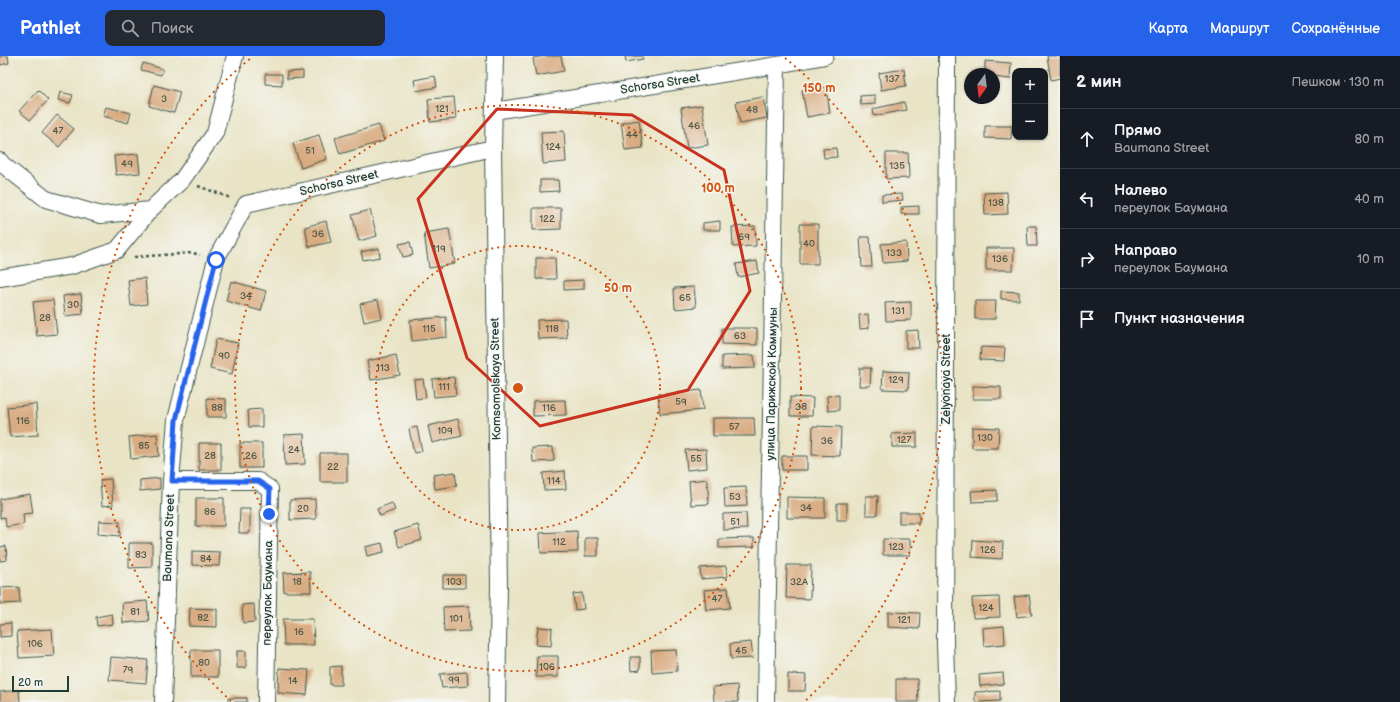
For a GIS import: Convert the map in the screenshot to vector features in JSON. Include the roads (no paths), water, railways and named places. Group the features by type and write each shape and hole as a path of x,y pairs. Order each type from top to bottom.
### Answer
{"street":[{"path":"0,278 72,266 117,250 150,210 182,180 215,133 235,56"},
{"name":"Komsomolskaya Street","path":"495,56 494,148 499,586 497,702"},
{"name":"Schorsa Street","path":"494,111 825,56"},
{"name":"Zelyonaya Street","path":"947,56 945,643 947,702"},
{"name":"улица Парижской Коммуны","path":"766,702 777,65"},
{"name":"Schorsa Street","path":"216,260 246,204 494,148"},
{"path":"0,161 46,199 101,215 150,210"},
{"name":"Baumana Street","path":"163,702 176,420 216,260"},
{"name":"переулок Баумана","path":"172,481 258,481 270,489 266,702"}]}
